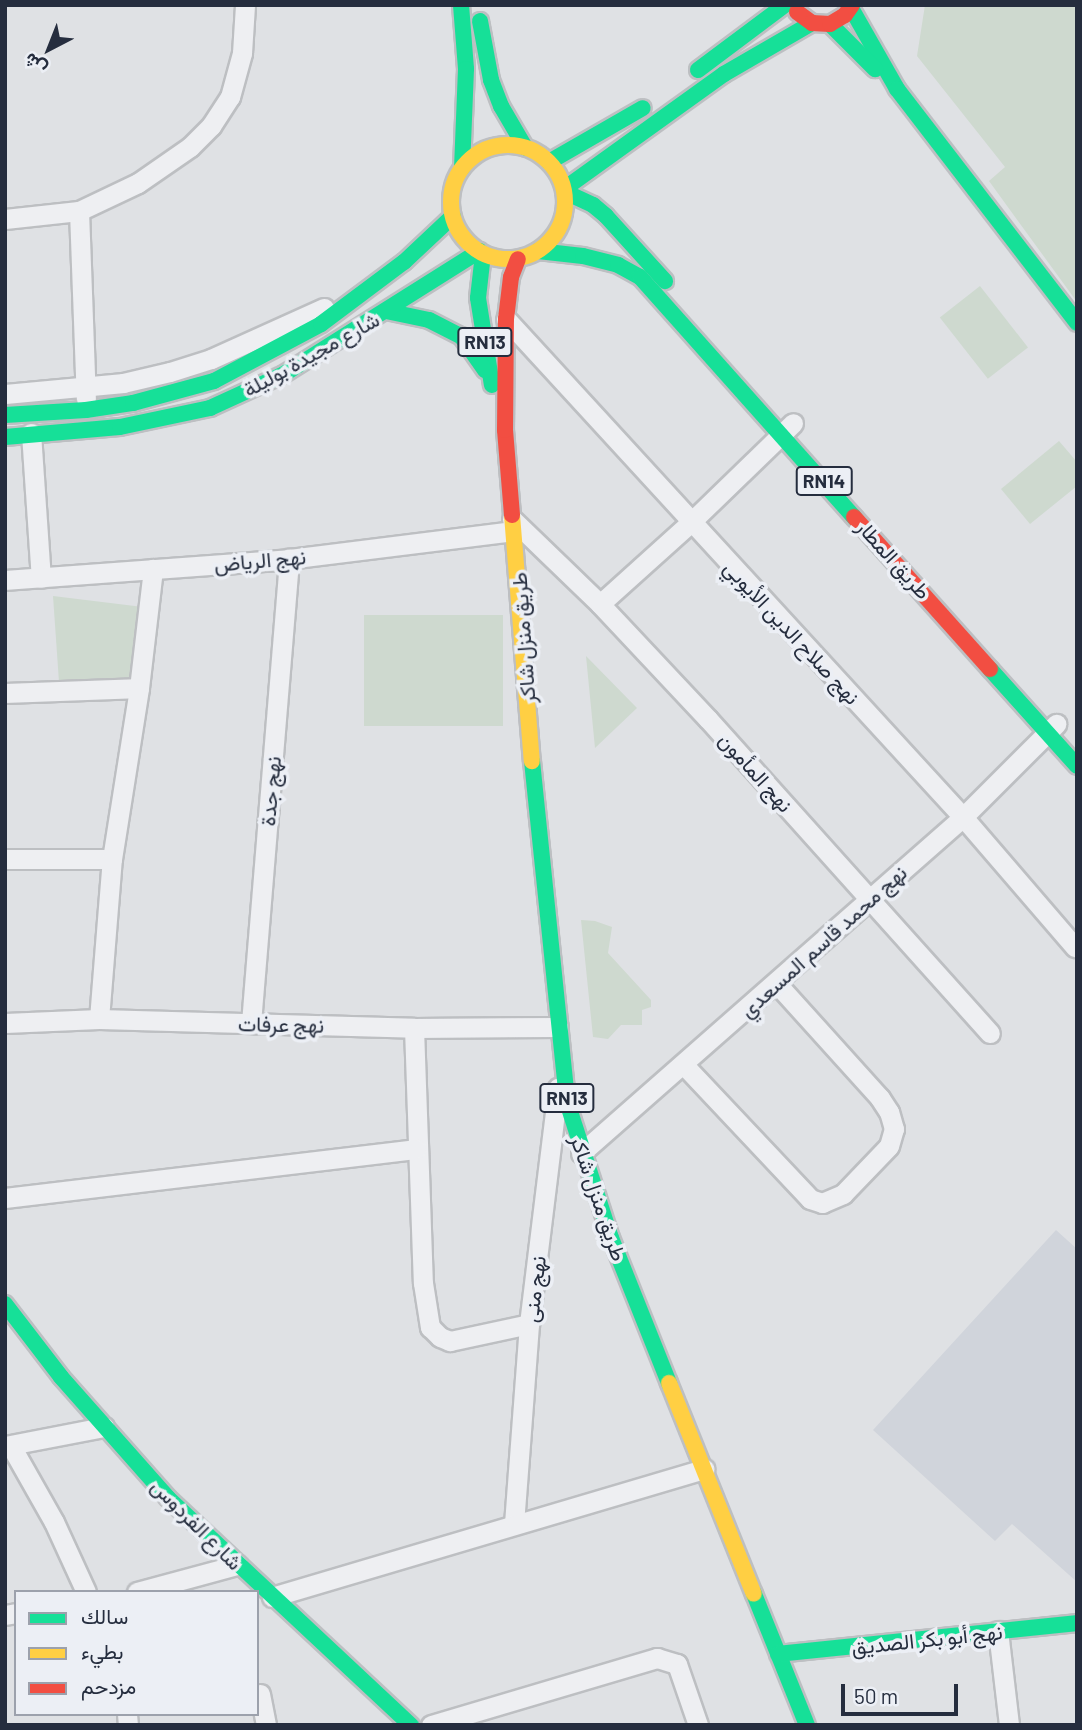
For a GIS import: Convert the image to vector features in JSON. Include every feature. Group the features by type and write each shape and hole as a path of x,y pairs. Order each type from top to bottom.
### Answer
{"main road":[{"path":"461,5 466,69 462,167 452,191 453,216 458,230 481,252 500,259 518,259 538,251 551,240 561,226 565,209 564,190 550,162 525,147 508,145 491,148 475,155 462,167"},
{"path":"478,5 491,79 501,106 525,147"},
{"path":"683,81 785,5"},
{"path":"793,5 803,18 812,23 830,24 897,89"},
{"path":"830,24 851,7 897,89 1077,323"},
{"path":"564,190 724,74 812,23"},
{"path":"550,162 604,133 652,102"},
{"name":"طريق المطار","path":"564,190 593,205 606,216 787,428 1052,727 1077,766"},
{"name":"شارع مجيدة بوليلة","path":"5,415 86,410 152,399 214,381 321,324 404,262 453,216"},
{"name":"طريق المطار","path":"538,251 583,256 618,265 640,277 787,428"},
{"name":"شارع مجيدة بوليلة","path":"5,437 120,427 209,408 284,374 481,252"},
{"name":"طريق منزل شاكر","path":"481,252 478,298 491,382 505,430"},
{"name":"طريق منزل شاكر","path":"518,259 511,277 506,319 505,430 536,813 567,1102 581,1153 611,1238 807,1725"},
{"path":"386,312 429,320 461,336 478,356 491,382"},
{"name":"طريق المطار","path":"1052,727 1077,744"},
{"name":"شارع الفردوس","path":"8,1312 104,1427 168,1498 411,1725"},
{"name":"نهج أبو بكر الصديق","path":"778,1654 1077,1623"}],"street":[{"path":"5,219 79,211 158,170 190,147 211,126 230,97 237,76 245,5"},
{"path":"79,211 86,410"},
{"name":"شارع مجيدة بوليلة","path":"5,394 123,383 211,359 370,287"},
{"name":"نهج صلاح الدين الأيوبي","path":"506,319 963,817 1075,947"},
{"path":"600,604 691,522 787,428"},
{"path":"31,433 41,578"},
{"name":"نهج الرياض","path":"5,580 289,559 513,525"},
{"name":"نهج المأمون","path":"513,525 600,604 990,1033"},
{"name":"نهج جدة","path":"251,1023 289,559"},
{"path":"99,1020 112,859 139,688 153,569"},
{"path":"5,693 139,688"},
{"name":"نهج محمد قاسم المسعدي","path":"581,1153 963,817 1052,727"},
{"path":"5,859 112,859"},
{"path":"683,1064 810,1199 822,1203 843,1194 889,1146 894,1129 889,1112 880,1098 776,983"},
{"name":"نهج عرفات","path":"5,1023 99,1020 414,1028 558,1027"},
{"path":"414,1028 416,1149 423,1283 430,1327 440,1337 450,1341 529,1324"},
{"name":"نهج منى","path":"513,1524 529,1324 562,1055"},
{"path":"5,1198 416,1149"},
{"path":"85,1590 54,1522 8,1446 104,1427"},
{"path":"272,1597 704,1469"},
{"path":"144,1590 237,1564"},
{"path":"998,1631 1009,1725"},
{"path":"431,1725 657,1658 677,1664 698,1725"},
{"path":"260,1694 266,1725"}],"shaded area":[{"path":"925,5 1077,5 1077,302 989,181 1005,167 917,56"},
{"path":"980,286 1028,347 988,379 940,317"},
{"path":"1059,441 1077,462 1077,486 1030,524 1001,489"},
{"path":"53,596 143,607 131,678 59,682"},
{"path":"364,615 503,615 503,726 364,726"},
{"path":"586,656 637,708 595,748"},
{"path":"581,920 595,921 612,927 608,953 651,1000 651,1007 642,1010 642,1025 621,1025 608,1039 593,1037"},
{"path":"1056,1230 1077,1249 1077,1582 1012,1524 995,1541 873,1430"}],"traffic: fast":[{"path":"461,5 466,69 462,168"},
{"path":"698,70 785,5"},
{"path":"851,8 897,89 1077,323"},
{"path":"480,21 491,80 501,106 525,147"},
{"path":"564,189 724,74 812,23"},
{"path":"830,24 875,69"},
{"path":"549,162 643,108"},
{"path":"565,192 593,205 606,216 665,281"},
{"path":"5,415 86,410 133,403 214,381 321,324 404,262 453,216"},
{"path":"5,437 120,427 210,408 284,374 479,251"},
{"path":"538,251 583,256 618,265 640,277 854,517"},
{"path":"483,254 478,298 492,385"},
{"path":"386,311 429,320 461,336 485,370"},
{"path":"990,669 1077,766"},
{"path":"532,761 567,1102 611,1238 669,1383"},
{"path":"5,1304 61,1377 168,1498 411,1725"},
{"path":"754,1594 807,1725"},
{"path":"778,1654 1077,1623"}],"traffic: slow":[{"path":"508,145 530,149 548,162 561,180 565,202 561,224 548,242 530,255 508,259 486,255 468,242 455,224 451,202 455,180 468,162 486,149 508,145"},
{"path":"512,515 532,761"},
{"path":"669,1383 754,1594"}],"traffic: jam":[{"path":"797,12 812,23 830,24 845,15 852,5"},
{"path":"512,515 505,430 506,319 511,277 518,259"},
{"path":"854,517 990,669"}]}
